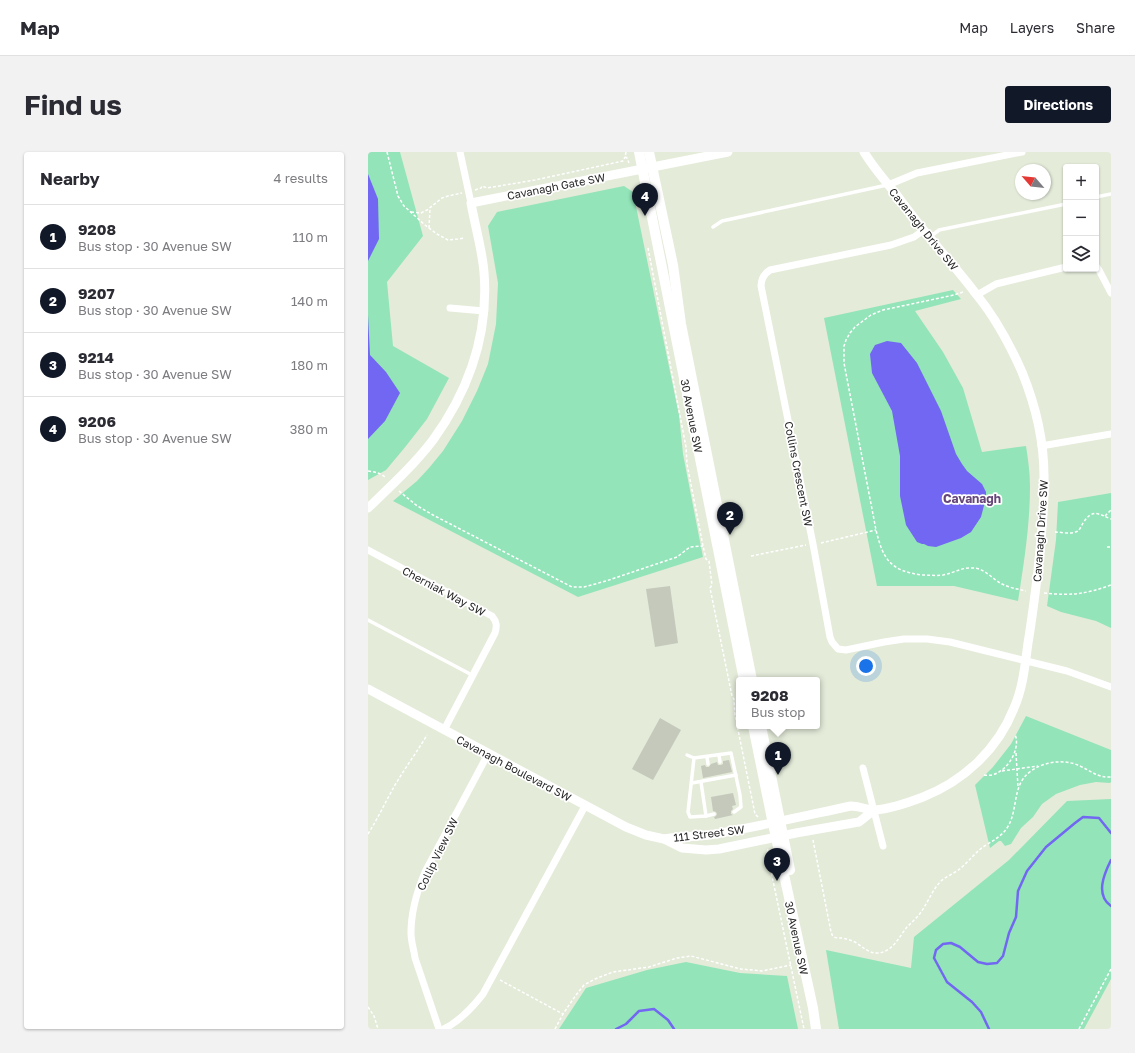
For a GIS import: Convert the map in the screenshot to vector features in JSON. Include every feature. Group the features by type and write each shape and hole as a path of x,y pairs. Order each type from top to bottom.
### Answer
{"main road":[{"name":"30 Avenue SW","path":"639,152 647,168 673,265 681,324 751,677"},
{"name":"30 Avenue SW","path":"649,152 647,168 743,677"},
{"name":"30 Avenue SW","path":"754,729 780,837 816,1029"},
{"name":"30 Avenue SW","path":"761,729 776,823"}],"street":[{"path":"368,508 416,459 432,440 460,396 477,354 484,311 484,271 460,152"},
{"path":"647,168 728,152"},
{"name":"Cavanagh Drive SW","path":"780,837 859,822 874,810 900,804 930,794 949,785 974,766 996,741 1007,724 1015,707 1026,661 1035,592 1044,507 1044,473 1034,408 1022,374 1014,354 977,295 888,185 864,152"},
{"path":"888,185 917,174 1022,152"},
{"name":"Cavanagh Gate SW","path":"471,203 647,168"},
{"name":"Collins Crescent SW","path":"927,234 891,245 770,270 763,276 761,281 760,286 830,637 835,646 842,650 850,650 894,640 927,639 955,643 1026,661"},
{"path":"977,295 996,284 1063,268"},
{"path":"1099,269 1111,293"},
{"path":"450,308 484,311"},
{"path":"1041,446 1111,434"},
{"name":"Cherniak Way SW","path":"368,550 492,616 495,620 497,628 495,633 444,730"},
{"path":"1026,661 1067,671 1111,687"},
{"name":"Cavanagh Boulevard SW","path":"368,689 585,806 636,831 655,838 664,839"},
{"name":"Collip View SW","path":"439,1029 415,958 411,934 414,909 419,886 425,872 488,754"},
{"path":"863,768 883,846"},
{"path":"444,1029 454,1024 483,994 585,806"},
{"name":"Cavanagh Drive SW","path":"776,823 851,806 874,810"},
{"name":"111 Street SW","path":"664,839 707,835 776,823"},
{"name":"111 Street SW","path":"664,839 682,848 706,850 728,848 780,837"}],"lane":[{"path":"713,227 722,221 888,185"},
{"path":"1099,197 1111,194"},
{"path":"927,234 939,230 1063,205"},
{"path":"368,620 472,675"},
{"path":"687,755 694,758 731,754 741,807 734,812"},
{"path":"719,755 720,762"},
{"path":"707,756 708,764"},
{"path":"694,758 688,812 690,817 714,814"},
{"path":"692,783 701,782 711,778 736,775"},
{"path":"701,782 706,816"}],"path":[{"path":"387,152 398,196 404,206 429,228 448,240 465,238"},
{"path":"482,188 482,186 487,188 535,180 623,160 626,158 626,152"},
{"path":"411,212 420,213 430,208 442,198 459,194"},
{"path":"429,228 430,208"},
{"path":"648,248 686,447 687,464 703,546 706,559 709,561 712,585 710,588 732,696 734,699 736,720"},
{"path":"963,292 878,311 855,327 850,333 844,346 844,363 876,530 883,555 894,567 914,574 937,576 952,573 960,569 974,568 986,573 1001,584 1011,588 1028,591"},
{"path":"368,471 381,474 389,480"},
{"path":"396,488 416,505 433,515 572,587 584,587 606,581 677,557 690,547 703,546"},
{"path":"1105,516 1111,510"},
{"path":"1055,532 1066,533 1079,530 1089,515 1095,513 1111,519"},
{"path":"819,543 876,530"},
{"path":"751,556 806,545"},
{"path":"1044,593 1058,595 1085,593 1111,585"},
{"path":"738,729 755,814 757,816"},
{"path":"1015,734 1017,742 1016,769 1018,789"},
{"path":"368,834 377,820 395,784 427,735"},
{"path":"1000,771 1010,761 1016,752"},
{"path":"984,775 989,776 1000,771 1039,766 1054,762 1063,762 1072,763 1104,778 1111,777"},
{"path":"813,838 832,936 856,943 864,950 878,953 886,951 897,942 908,926 917,918 932,892 940,883 947,876 961,868 982,848 1004,832 1012,816 1018,789 1025,776 1039,766"},
{"path":"769,848 767,852 804,1029"},
{"path":"555,1029 563,1014 584,985 595,978 614,972 649,967 677,958 691,956 741,969 762,971 791,966"},
{"path":"1079,1029 1111,970"},
{"path":"493,976 563,1014"},
{"path":"368,1006 374,1016 378,1029"}],"green space":[{"path":"368,152 400,152 423,236 387,282 393,346 449,378 427,419 406,446 386,470 368,480"},
{"path":"624,186 633,192 679,415 683,454 703,557 578,597 393,501 417,481 443,451 462,421 488,364 496,324 498,283 488,226 497,212"},
{"path":"953,290 961,299 915,311 943,352 963,388 982,452 1026,446 1030,476 1030,501 1018,601 954,586 877,586 824,318"},
{"path":"1111,493 1111,628 1096,621 1061,612 1047,606 1056,540 1058,502"},
{"path":"1026,716 1111,750 1111,782 1096,782 1080,785 1056,794 1042,804 1033,817 1021,828 1011,844 1005,846 1001,841 999,841 990,848 975,785 993,767 1011,744"},
{"path":"1111,799 1111,979 1084,1029 839,1029 826,950 911,968 914,937 1009,860 1067,801"},
{"path":"686,962 740,973 787,976 798,1029 559,1029 586,988 647,970"}],"shaded area":[{"path":"368,174 378,199 379,239 368,261"},
{"path":"368,315 370,355 386,372 400,393 385,421 368,439"},
{"path":"887,341 901,343 917,363 941,411 956,454 967,471 982,484 986,492 981,517 971,532 961,538 936,547 917,542 906,525 900,496 900,456 892,411 872,373 870,354 875,345"}],"building":[{"path":"670,586 678,643 655,647 646,589"},
{"path":"660,718 681,730 653,780 632,769"},
{"path":"729,760 732,772 703,778 701,766 705,765 706,767 709,767 711,764 717,762 718,765 721,765 723,764 723,761"},
{"path":"733,793 736,805 732,806 733,809 731,814 733,815 715,819 714,817 717,814 713,811 711,797"}],"waterway":[{"path":"989,1029 981,1012 972,1002 947,982 934,958 936,950 943,944 951,943 960,947 978,962 987,964 997,963 1003,956 1009,933 1016,917 1018,891 1027,871 1046,847 1083,817 1099,818 1111,833"},
{"path":"1111,860 1102,884 1103,896 1111,906"},
{"path":"616,1029 626,1024 639,1011 654,1009 668,1020 674,1029"}],"place":[{"name":"9206","path":"645,216"},
{"name":"9207","path":"730,535"},
{"name":"9208","path":"778,775"},
{"name":"9214","path":"777,881"}],"district":[{"name":"Cavanagh","path":"972,498"}]}
